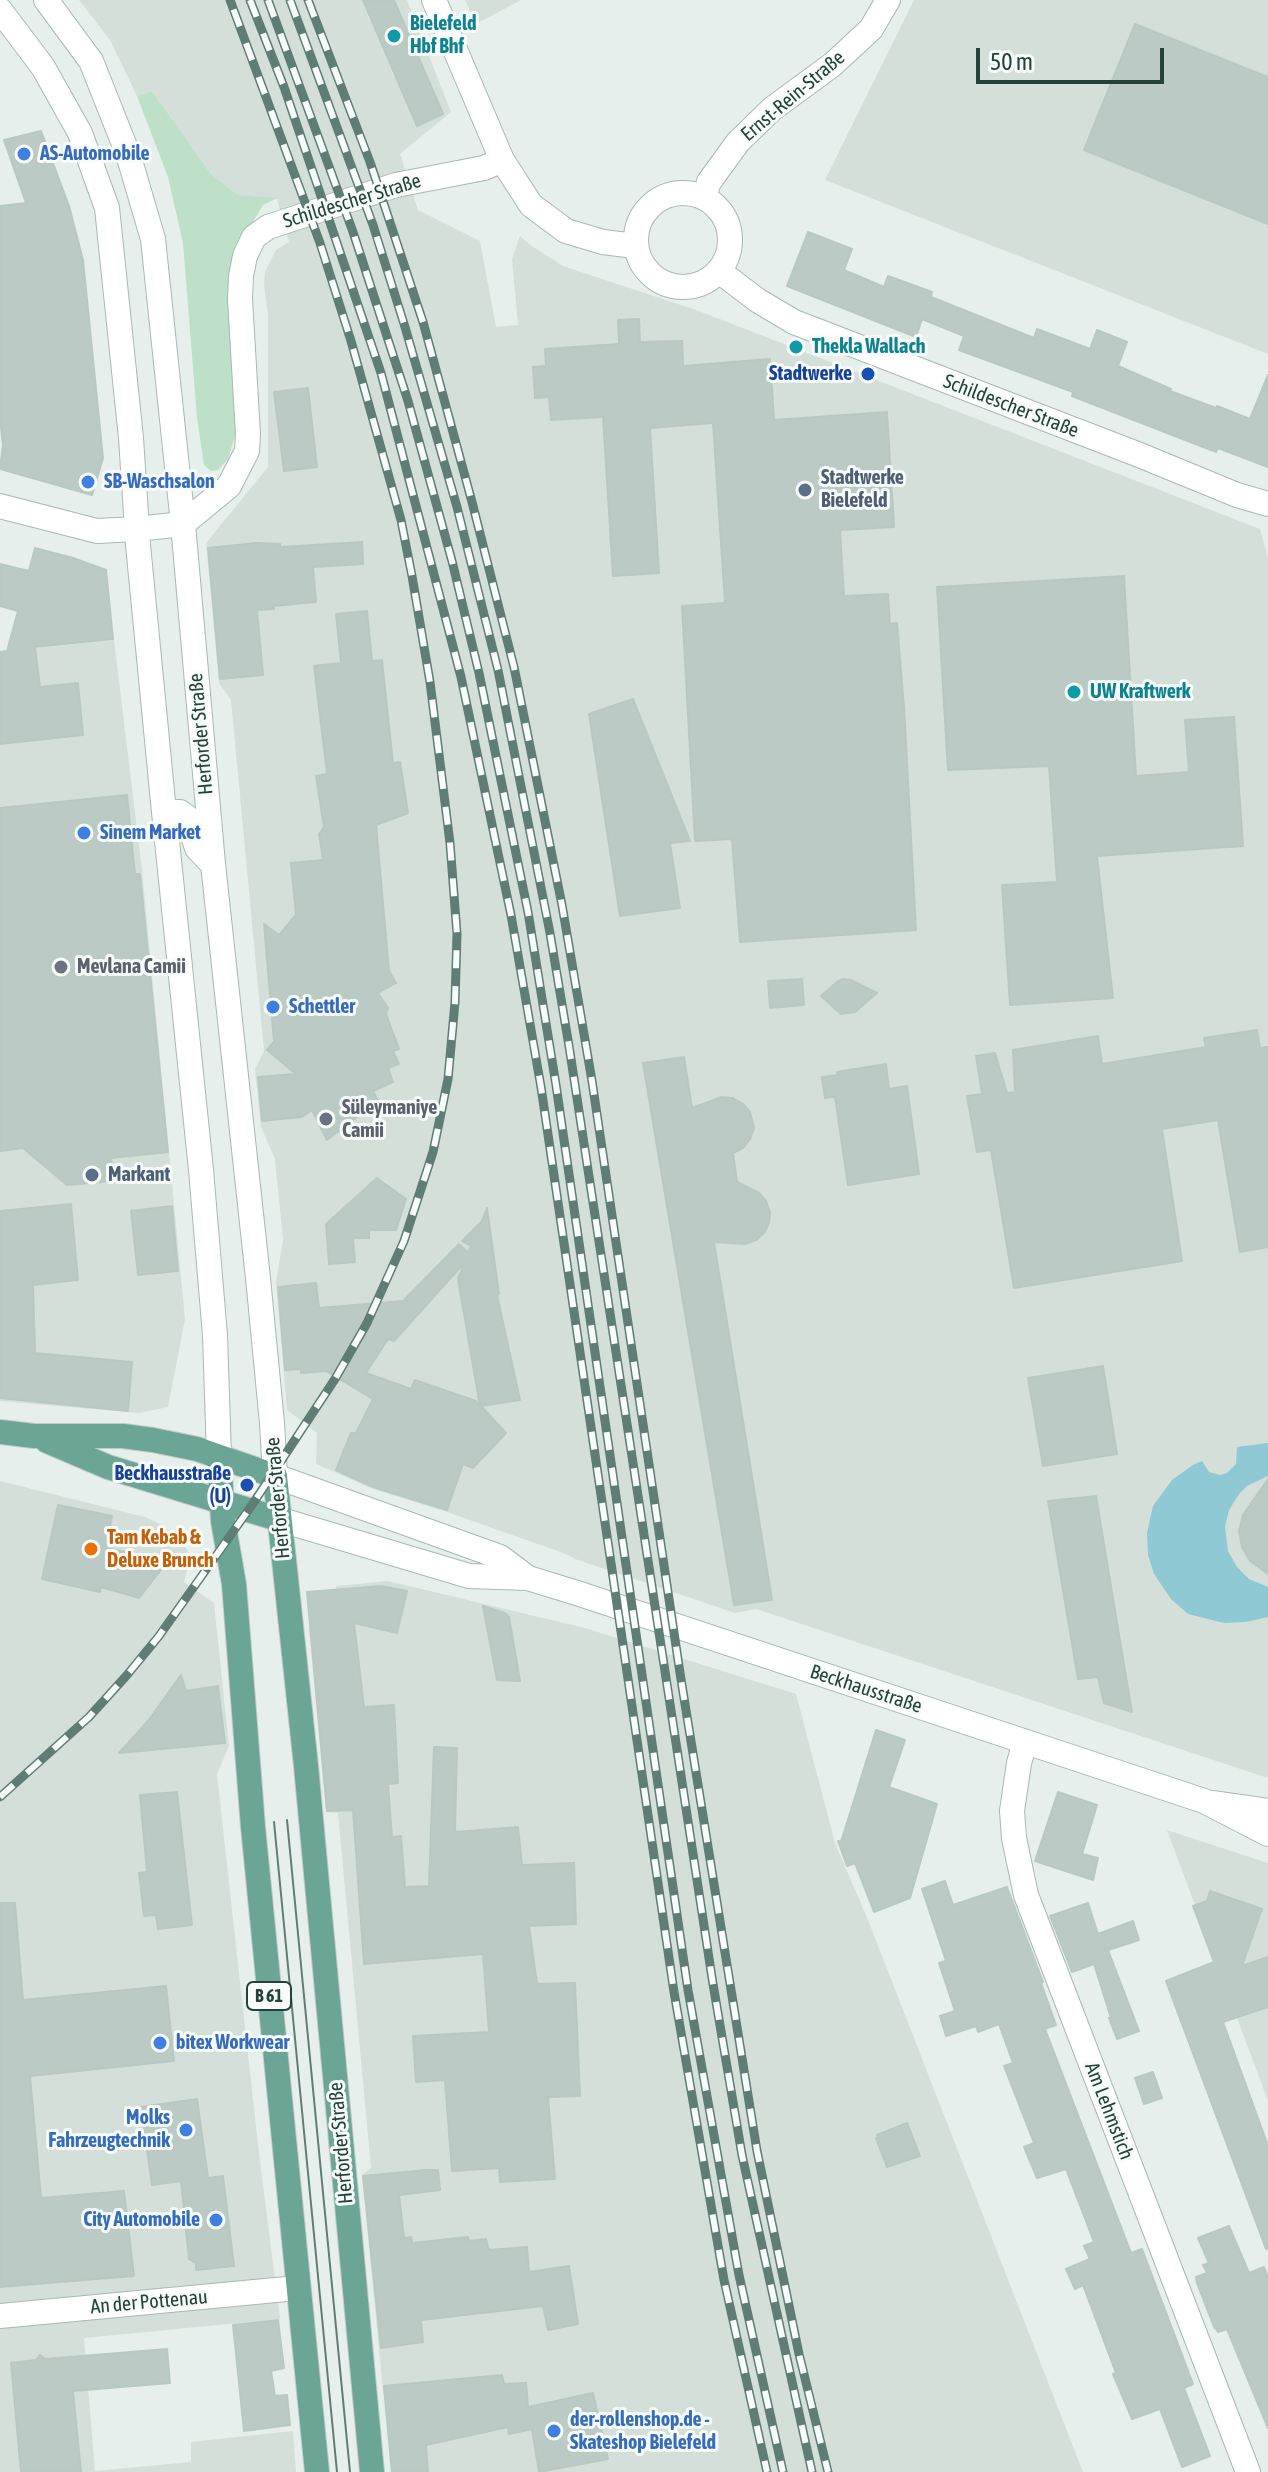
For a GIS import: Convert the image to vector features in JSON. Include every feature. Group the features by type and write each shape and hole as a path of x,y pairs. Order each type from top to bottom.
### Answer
{"main road":[{"path":"0,1432 34,1436 123,1436 177,1444 275,1476"},
{"name":"Beckhausstraße","path":"34,1436 108,1467 278,1519"},
{"name":"B 61","path":"219,1457 234,1584 253,1827 317,2472"},
{"name":"Herforder Straße","path":"275,1476 306,1766 372,2472"}],"street":[{"name":"Herforder Straße","path":"46,0 91,61 128,154 153,239 183,524 213,864 258,1278 275,1476"},
{"path":"434,0 502,160 531,205 556,225 581,237 620,246 635,246"},
{"name":"Ernst-Rein-Straße","path":"704,197 709,182 738,142 765,115 832,65 871,29 888,0"},
{"path":"0,10 43,67 80,133 107,208 208,1248 215,1335 219,1457"},
{"name":"Schildescher Straße","path":"183,524 229,486 247,451 240,299 245,256 254,237 268,227 396,185 484,168 502,160"},
{"path":"687,192 704,197 718,207 727,222 731,239 728,256 719,271 697,286 671,286 649,273 641,263 635,246 642,216 653,202 669,194 687,192"},
{"name":"Schildescher Straße","path":"719,271 750,295 794,322 1237,495 1268,504"},
{"path":"0,506 97,531 183,524"},
{"path":"164,812 180,812 187,817 197,848 213,864"},
{"name":"Beckhausstraße","path":"275,1476 500,1557 528,1578"},
{"name":"Beckhausstraße","path":"278,1519 469,1576 528,1578 1204,1801 1268,1834"},
{"name":"Am Lehmstich","path":"1025,1742 1012,1811 1014,1838 1026,1895 1248,2472"},
{"name":"Beckhausstraße","path":"1204,1801 1268,1811"},
{"name":"An der Pottenau","path":"0,2316 297,2288"}],"shaded area":[{"path":"79,0 407,0 451,112 400,154 418,210 480,241 496,327 518,325 512,259 520,236 563,266 699,311 1260,529 1268,558 1268,1778 756,1609 735,1613 373,1489 316,1464 317,1433 287,1410 276,1282 283,1240 275,1159 261,1127 255,1069 264,1051 231,700 219,683 206,543 268,467 265,272 276,250 289,242 277,199 238,195 211,174 152,91 137,96 110,40"},
{"path":"465,0 521,0 476,24"},
{"path":"914,0 1268,0 1268,354 825,180"},
{"path":"114,640 142,870 185,1319 168,1407 139,1413 0,1401 0,652"},
{"path":"0,1481 145,1517 181,1540 191,1556 184,1582 214,1603 229,1746 217,1774 280,2319 84,2338 95,2471 191,2462 191,2442 293,2431 296,2472 0,2472"},
{"path":"388,1581 585,1628 796,1694 835,1843 868,1920 1083,2472 391,2472 362,2175 371,2168 338,1813 326,1812 309,1628 341,1624 336,1586"},
{"path":"1167,1830 1268,1863 1268,2101"}],"green space":[{"path":"152,91 211,174 238,195 277,198 263,205 251,225 237,429 228,459 218,470 211,471 204,465 197,418 183,243 168,177 137,96"}],"water":[{"path":"1268,1443 1268,1476 1247,1486 1239,1494 1229,1510 1225,1527 1228,1551 1237,1567 1249,1579 1268,1587 1268,1617 1224,1623 1188,1614 1171,1599 1154,1574 1148,1555 1147,1533 1153,1506 1172,1480 1193,1465 1202,1461 1209,1472 1227,1473 1236,1464 1237,1447"}],"building":[{"name":"Bielefeld Hbf Bhf","path":"363,0 394,0 443,114 417,126"},
{"path":"1135,24 1268,77 1268,224 1084,150"},
{"path":"41,131 69,206 83,260 103,458 92,495 0,469 3,445 0,419 0,206 26,203 4,140"},
{"path":"808,232 852,249 844,270 884,287 888,276 932,292 931,297 1034,338 1037,329 1090,349 1097,330 1127,342 1118,366 1170,391 1250,419 1268,375 1268,467 1218,448 1216,452 1072,396 1073,392 959,350 964,336 922,319 916,337 787,286"},
{"path":"639,319 640,342 682,341 683,366 770,359 774,420 887,412 894,527 840,530 844,596 888,594 890,624 897,623 916,930 740,942 732,839 695,841 682,606 725,603 713,423 650,428 659,573 613,576 603,417 551,420 549,397 535,398 533,367 546,366 545,349 619,344 618,320"},
{"path":"308,388 317,467 284,471 274,392"},
{"path":"362,542 363,564 313,567 316,602 257,610 263,675 220,679 208,548 256,543 280,544 280,547"},
{"path":"35,548 106,570 113,639 35,647 40,687 78,683 83,735 0,744 0,652 7,651 18,611 0,606 0,564 29,571"},
{"path":"1124,576 1136,776 1189,772 1185,720 1234,717 1243,846 1097,856 1113,998 1010,1005 1002,885 1057,882 1049,766 948,770 937,587"},
{"path":"367,611 372,661 382,660 393,763 400,762 408,813 376,825 389,971 396,983 378,993 388,1008 386,1014 399,1049 393,1051 399,1064 388,1068 393,1082 373,1091 378,1101 327,1140 312,1110 302,1117 262,1121 258,1077 296,1074 267,1050 274,1041 264,924 279,935 296,915 291,863 323,860 319,834 324,827 316,776 327,774 314,666 341,663 336,614"},
{"path":"633,699 690,841 670,843 680,908 620,916 589,714"},
{"path":"127,795 135,874 140,874 168,1152 111,1158 114,1181 67,1185 23,1148 0,1151 0,808"},
{"path":"802,979 804,1005 770,1008 768,981"},
{"path":"843,979 877,993 855,1012 841,1014 821,996"},
{"path":"1257,1030 1260,1048 1268,1047 1268,1247 1240,1252 1218,1120 1162,1129 1182,1261 1014,1288 991,1150 977,1152 967,1096 982,1094 976,1056 995,1053 1007,1093 1015,1092 1013,1050 1098,1036 1102,1064 1206,1047 1204,1038"},
{"path":"684,1057 692,1108 722,1097 733,1098 750,1112 754,1128 750,1139 743,1148 733,1153 737,1182 759,1193 770,1212 764,1233 756,1240 745,1244 714,1242 772,1600 734,1605 643,1063"},
{"path":"886,1064 889,1089 907,1086 919,1174 848,1185 835,1097 825,1098 822,1077"},
{"path":"377,1178 406,1199 396,1230 369,1230 369,1238 353,1238 355,1262 329,1264 326,1224"},
{"path":"71,1204 78,1280 33,1285 35,1353 132,1362 128,1411 0,1398 0,1211"},
{"path":"172,1206 178,1271 138,1275 131,1211"},
{"path":"487,1208 497,1295 520,1400 481,1406 506,1433 473,1468 463,1464 447,1510 373,1487 336,1470 351,1433 356,1433 373,1399 326,1371 301,1373 301,1369 285,1370 278,1287 316,1283 319,1308 403,1301 459,1244 468,1253 471,1246 462,1241 482,1221","holes":["465,1262 458,1279 480,1406 476,1401 415,1380 411,1389 366,1373 388,1339 394,1341"]},
{"path":"1103,1366 1117,1454 1043,1466 1028,1378"},
{"path":"1268,1479 1268,1574 1250,1561 1242,1547 1239,1531 1243,1515"},
{"path":"1096,1496 1132,1712 1104,1703 1098,1677 1078,1679 1048,1501"},
{"path":"58,1505 112,1516 106,1548 168,1561 139,1598 101,1587 100,1592 42,1579"},
{"path":"381,1586 407,1591 397,1633 354,1623 364,1707 394,1705 398,1783 388,1784 392,1837 401,1836 405,1887 429,1886 434,1747 457,1748 455,1832 518,1827 522,1865 574,1863 576,1924 529,1926 537,1984 575,1983 580,2096 548,2097 555,2179 500,2182 499,2168 452,2171 445,2080 416,2082 413,2036 489,2032 483,1954 364,1964 353,1810 327,1811 307,1592"},
{"path":"483,1606 509,1617 520,1681 497,1680"},
{"path":"181,1675 186,1691 218,1686 225,1743 119,1753 148,1721"},
{"path":"876,1730 905,1740 889,1787 937,1804 910,1898 874,1912 855,1863 847,1866 838,1841 841,1842"},
{"path":"177,1792 192,1925 158,1929 156,1915 144,1916 139,1873 147,1872 140,1795"},
{"path":"1058,1792 1097,1805 1082,1854 1098,1858 1093,1880 1035,1861"},
{"path":"945,1881 953,1905 1007,1887 1056,2025 1045,2029 1131,2253 1142,2249 1193,2384 1184,2388 1210,2456 1182,2467 1160,2409 1132,2419 1083,2285 1075,2289 1066,2269 1090,2259 1084,2246 1094,2242 1066,2169 1037,2178 1024,2147 1034,2143 1004,2066 1013,2063 999,2024 978,2032 976,2026 946,2036 940,2016 955,2011 939,1963 946,1961 922,1889"},
{"path":"1210,1891 1262,1909 1242,1966 1268,1957 1268,2007 1223,2022 1268,2146 1266,2249 1166,1981 1214,1962 1193,1906 1207,1901"},
{"path":"0,1903 15,1903 23,2000 166,1986 174,2061 30,2076 41,2198 124,2191 134,2276 0,2287"},
{"path":"1088,1903 1098,1934 1133,1921 1139,1940 1108,1950 1139,2031 1117,2039 1094,1964 1072,1972 1050,1916"},
{"path":"1153,2072 1162,2098 1144,2104 1135,2078"},
{"path":"197,2099 208,2178 223,2176 234,2266 196,2270 196,2263 189,2259 181,2181 152,2185 141,2107"},
{"path":"907,2123 920,2156 887,2167 877,2135"},
{"path":"438,2170 440,2190 399,2195 404,2238 411,2237 412,2243 468,2237 469,2241 486,2239 489,2250 527,2247 529,2272 569,2266 578,2324 548,2330 543,2306 421,2320 423,2342 381,2348 363,2176"},
{"path":"1229,2226 1249,2273 1264,2267 1268,2277 1268,2428 1227,2329 1218,2332 1214,2327 1197,2283 1196,2277 1207,2273 1203,2265 1209,2263 1198,2238"},
{"path":"278,2320 284,2368 271,2371 275,2396 287,2395 290,2425 244,2431 233,2325"},
{"path":"167,2349 170,2383 73,2391 81,2472 21,2472 11,2363 36,2360 40,2355 45,2359"},
{"path":"502,2375 504,2384 526,2383 528,2407 593,2393 608,2459 539,2472 532,2429 509,2434 508,2427 426,2445 428,2472 392,2472 384,2386"}],"tram line":[{"path":"287,1820 350,2472"},
{"path":"274,1822 337,2472"}],"railway":[{"path":"0,1797 89,1717 159,1636 252,1505 335,1379 367,1323 404,1241 433,1152 448,1079 457,934 450,843 430,682 401,520 320,243 230,0"},
{"path":"250,0 284,87 381,373 461,677 511,915 541,1087 674,1992 724,2280 767,2472"},
{"path":"268,0 353,232 408,401 479,673 528,912 556,1085 688,1990 739,2275 783,2472"},
{"path":"290,0 373,225 405,327 457,507 498,670 569,1046 742,2155 812,2472"},
{"path":"308,0 370,162 423,322 514,667 562,905 592,1081 680,1673 757,2151 799,2354 828,2472"}],"place":[{"name":"Bielefeld Hbf Bhf","path":"394,36"},
{"name":"AS-Automobile","path":"24,154"},
{"name":"Thekla Wallach","path":"796,347"},
{"name":"Stadtwerke","path":"868,374"},
{"name":"SB-Waschsalon","path":"88,482"},
{"name":"Stadtwerke Bielefeld","path":"805,490"},
{"name":"UW Kraftwerk","path":"1074,692"},
{"name":"Sinem Market","path":"84,833"},
{"name":"Mevlana Camii","path":"61,967"},
{"name":"Schettler","path":"273,1007"},
{"name":"Süleymaniye Camii","path":"326,1119"},
{"name":"Markant","path":"92,1175"},
{"name":"Beckhausstraße (U)","path":"247,1485"},
{"name":"Tam Kebab & Deluxe Brunch","path":"91,1549"},
{"name":"bitex Workwear","path":"160,2043"},
{"name":"Molks Fahrzeugtechnik","path":"186,2130"},
{"name":"City Automobile","path":"216,2220"},
{"name":"der-rollenshop.de - Skateshop Bielefeld","path":"554,2431"}]}
